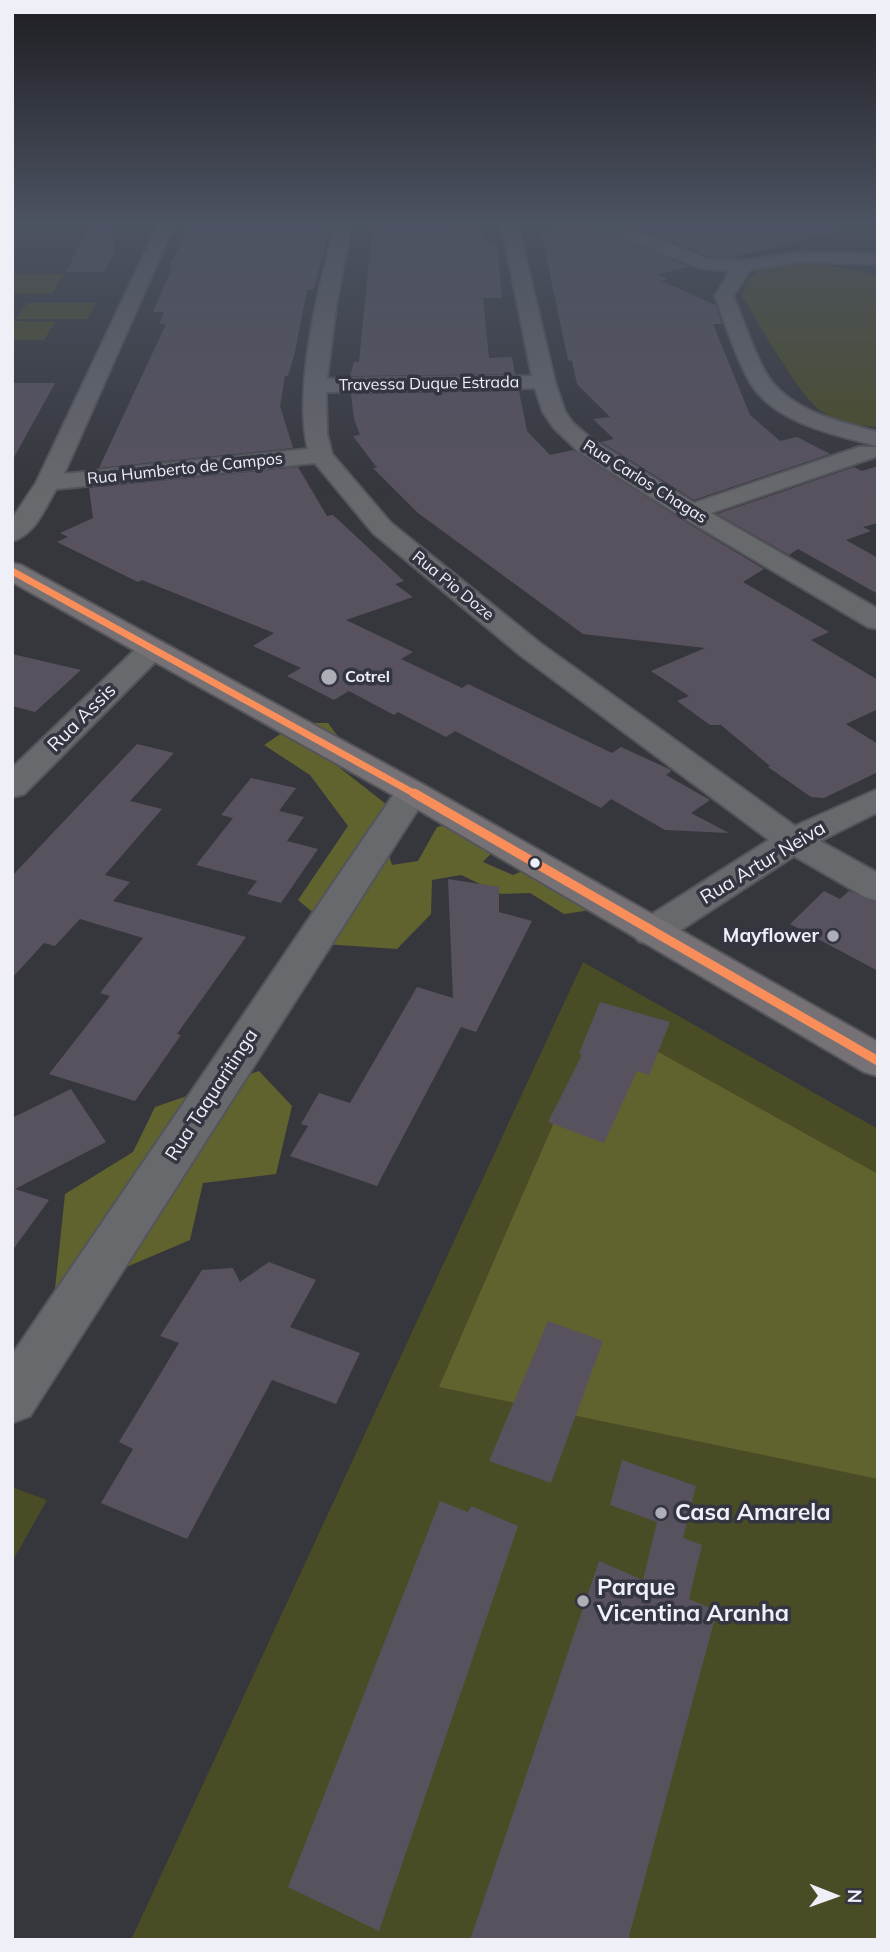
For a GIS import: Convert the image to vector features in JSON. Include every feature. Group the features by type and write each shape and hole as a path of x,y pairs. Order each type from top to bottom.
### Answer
{"main road":[{"path":"12,571 412,792 651,933 878,1061"}],"street":[{"path":"12,533 23,523 48,483 126,312"},
{"name":"Rua Pio Doze","path":"328,312 315,386 315,441 321,454 382,528 530,649 793,841 878,889"},
{"name":"Rua Carlos Chagas","path":"529,312 544,383 554,412 565,428 586,446 691,512 878,621"},
{"path":"729,312 760,381 777,399 817,423 846,433 874,450"},
{"name":"Travessa Duque Estrada","path":"315,386 544,383"},
{"path":"691,512 874,450"},
{"name":"Rua Humberto de Campos","path":"48,483 321,454"},
{"name":"Rua Assis","path":"12,786 152,649"},
{"name":"Rua Taquaritinga","path":"12,1399 412,792"},
{"name":"Rua Artur Neiva","path":"651,933 793,841 878,799"}],"green space":[{"path":"21,312 91,312 87,319 16,319"},
{"path":"752,312 878,312 878,427 841,421 821,411 791,375"},
{"path":"12,321 55,322 44,340 12,340"},
{"path":"297,723 328,723 342,742 340,768 391,808 384,840 392,865 418,861 437,827 473,818 504,840 483,862 513,875 548,860 593,880 591,910 564,914 530,893 501,894 461,875 432,880 431,914 397,949 324,944 328,925 298,900 348,826 310,775 264,745"},
{"name":"Parque Vicentina Aranha","path":"583,962 878,1129 878,1940 131,1940"},
{"path":"599,1019 878,1174 878,1479 439,1387"},
{"path":"259,1071 292,1106 276,1174 203,1183 190,1240 117,1271 50,1336 65,1194 133,1152 155,1107"},
{"path":"12,1487 47,1500 12,1562"}],"building":[{"path":"164,312 303,312 295,352 288,376 285,376 280,406 293,448 99,468 166,324 159,324"},
{"path":"364,312 484,312 489,358 512,357 515,374 350,376 354,362 359,362"},
{"path":"558,312 718,312 722,324 713,324 750,415 780,441 797,437 830,454 694,500 601,442 614,439 593,419 610,417 577,384 572,361 568,360"},
{"path":"12,383 55,383 12,461"},
{"path":"519,391 527,431 550,455 573,450 764,569 743,582 829,632 811,640 878,680 878,709 846,724 878,744 878,772 824,798 811,797 768,767 770,766 721,725 710,725 677,701 689,696 651,671 705,648 583,634 418,513 373,468 377,468 353,436 360,435 354,419 351,394"},
{"path":"878,466 878,523 863,527 871,531 846,540 878,558 878,594 798,549 789,555 717,514 854,467 862,471"},
{"path":"298,467 327,516 333,515 404,581 395,584 413,597 346,620 413,652 401,659 462,688 468,684 612,753 621,747 669,769 671,771 666,775 710,800 691,813 729,833 665,830 611,799 601,808 455,731 446,737 398,712 394,715 349,691 334,700 287,676 301,668 253,646 274,633 142,580 138,582 57,542 68,537 60,533 93,518 89,488"},
{"path":"12,654 81,670 35,712 12,706"},
{"path":"137,744 174,753 130,801 162,809 105,875 130,882 113,901 246,937 177,1034 181,1035 135,1101 49,1074 110,996 100,993 143,938 80,919 55,946 44,943 12,978 12,876"},
{"path":"251,778 296,788 279,811 304,817 287,841 318,849 281,903 247,894 257,881 196,865 233,818 221,815"},
{"path":"448,879 499,887 499,912 532,921 476,1032 461,1027 377,1186 290,1156 308,1126 301,1124 319,1093 350,1103 417,987 453,998"},
{"name":"Mayflower","path":"824,891 840,899 849,891 878,903 878,971 790,924"},
{"path":"600,1002 670,1022 649,1075 637,1071 604,1143 548,1122 582,1055 579,1053"},
{"path":"71,1089 106,1142 15,1189 49,1200 12,1251 12,1118"},
{"path":"269,1262 316,1280 290,1327 360,1353 336,1404 272,1380 187,1539 101,1503 133,1449 119,1442 179,1343 160,1336 202,1270 233,1268 240,1282"},
{"path":"548,1321 603,1341 551,1483 489,1461"},
{"path":"622,1460 696,1486 683,1538 702,1545 689,1599 717,1611 628,1940 470,1940 599,1561 643,1580 657,1522 610,1505"},
{"path":"440,1501 468,1512 471,1506 518,1526 379,1931 288,1887"}],"transit line":[{"path":"12,571 412,792 878,1061"}],"place":[{"name":"Cotrel","path":"329,677"},
{"name":"Mayflower","path":"833,936"},
{"name":"Casa Amarela","path":"661,1513"},
{"name":"Parque Vicentina Aranha","path":"583,1601"}]}
